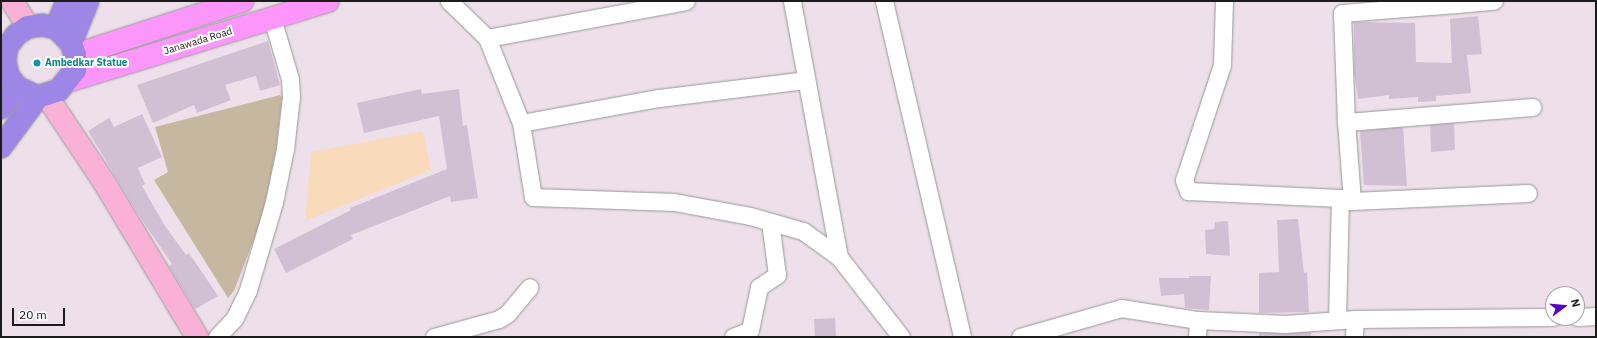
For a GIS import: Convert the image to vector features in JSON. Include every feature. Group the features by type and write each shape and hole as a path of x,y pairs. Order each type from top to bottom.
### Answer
{"highway":[{"path":"1,147 42,96 59,90 68,81 75,70 67,42 67,1"},
{"path":"67,42 88,1"},
{"path":"42,96 17,86 8,75 5,61 4,42 28,27 42,25 67,42"},
{"path":"1,108 17,86"}],"main road":[{"path":"67,42 242,1"},
{"name":"Janawada Road","path":"68,81 328,1"}],"street":[{"path":"12,1 28,27"},
{"path":"449,1 487,38 521,124 533,197 674,202 770,222 803,231 839,257 901,337"},
{"path":"487,38 686,1"},
{"path":"792,1 805,80 839,257"},
{"path":"884,1 962,337"},
{"path":"1224,1 1222,65 1184,180 1188,191 1346,200 1528,194"},
{"path":"1337,320 1346,200 1346,122 1342,13 1494,1"},
{"path":"217,337 234,319 248,290 274,202 285,149 291,97 290,79 272,18"},
{"path":"521,124 658,98 805,80"},
{"path":"42,96 104,182 197,337"},
{"path":"1346,122 1532,107"},
{"path":"733,337 750,330 759,288 778,275 770,222"},
{"path":"434,337 499,319 507,314 530,287"},
{"path":"1020,337 1121,308 1197,329 1285,330 1337,320 1355,319 1545,317"},
{"path":"1585,317 1596,316"},
{"path":"1354,337 1355,319"}],"shaded area":[{"path":"280,95 282,98 276,151 261,221 234,291 228,298 154,180 168,172 155,127"},
{"path":"423,131 431,170 305,221 311,152"}],"building":[{"path":"1478,16 1482,54 1467,55 1471,93 1436,96 1436,101 1418,102 1418,97 1389,99 1389,95 1358,99 1354,72 1354,22 1415,23 1416,62 1452,63 1450,19"},
{"path":"268,41 280,85 260,91 256,76 225,85 231,100 197,113 194,105 153,123 137,85"},
{"path":"421,89 422,94 459,89 463,126 467,125 478,198 451,202 450,196 351,235 353,239 286,273 274,249 351,210 350,208 447,169 439,116 364,133 357,103"},
{"path":"142,114 162,157 138,168 145,184 142,186 165,226 186,255 189,253 218,296 195,309 169,266 172,264 138,214 88,131 109,118 114,127"},
{"path":"1454,123 1455,150 1431,152 1430,125"},
{"path":"1403,127 1407,186 1364,185 1360,131"},
{"path":"1298,219 1304,273 1307,272 1309,312 1259,313 1259,273 1279,272 1277,220"},
{"path":"1228,221 1230,256 1206,254 1205,230 1214,229 1215,222"},
{"path":"1189,276 1211,276 1209,310 1185,308 1184,294 1161,296 1159,278 1189,278"},
{"path":"835,318 836,337 815,337 814,319"},
{"path":"1311,332 1311,337 1259,337 1259,333"}],"place":[{"name":"Ambedkar Statue","path":"37,63"}]}
